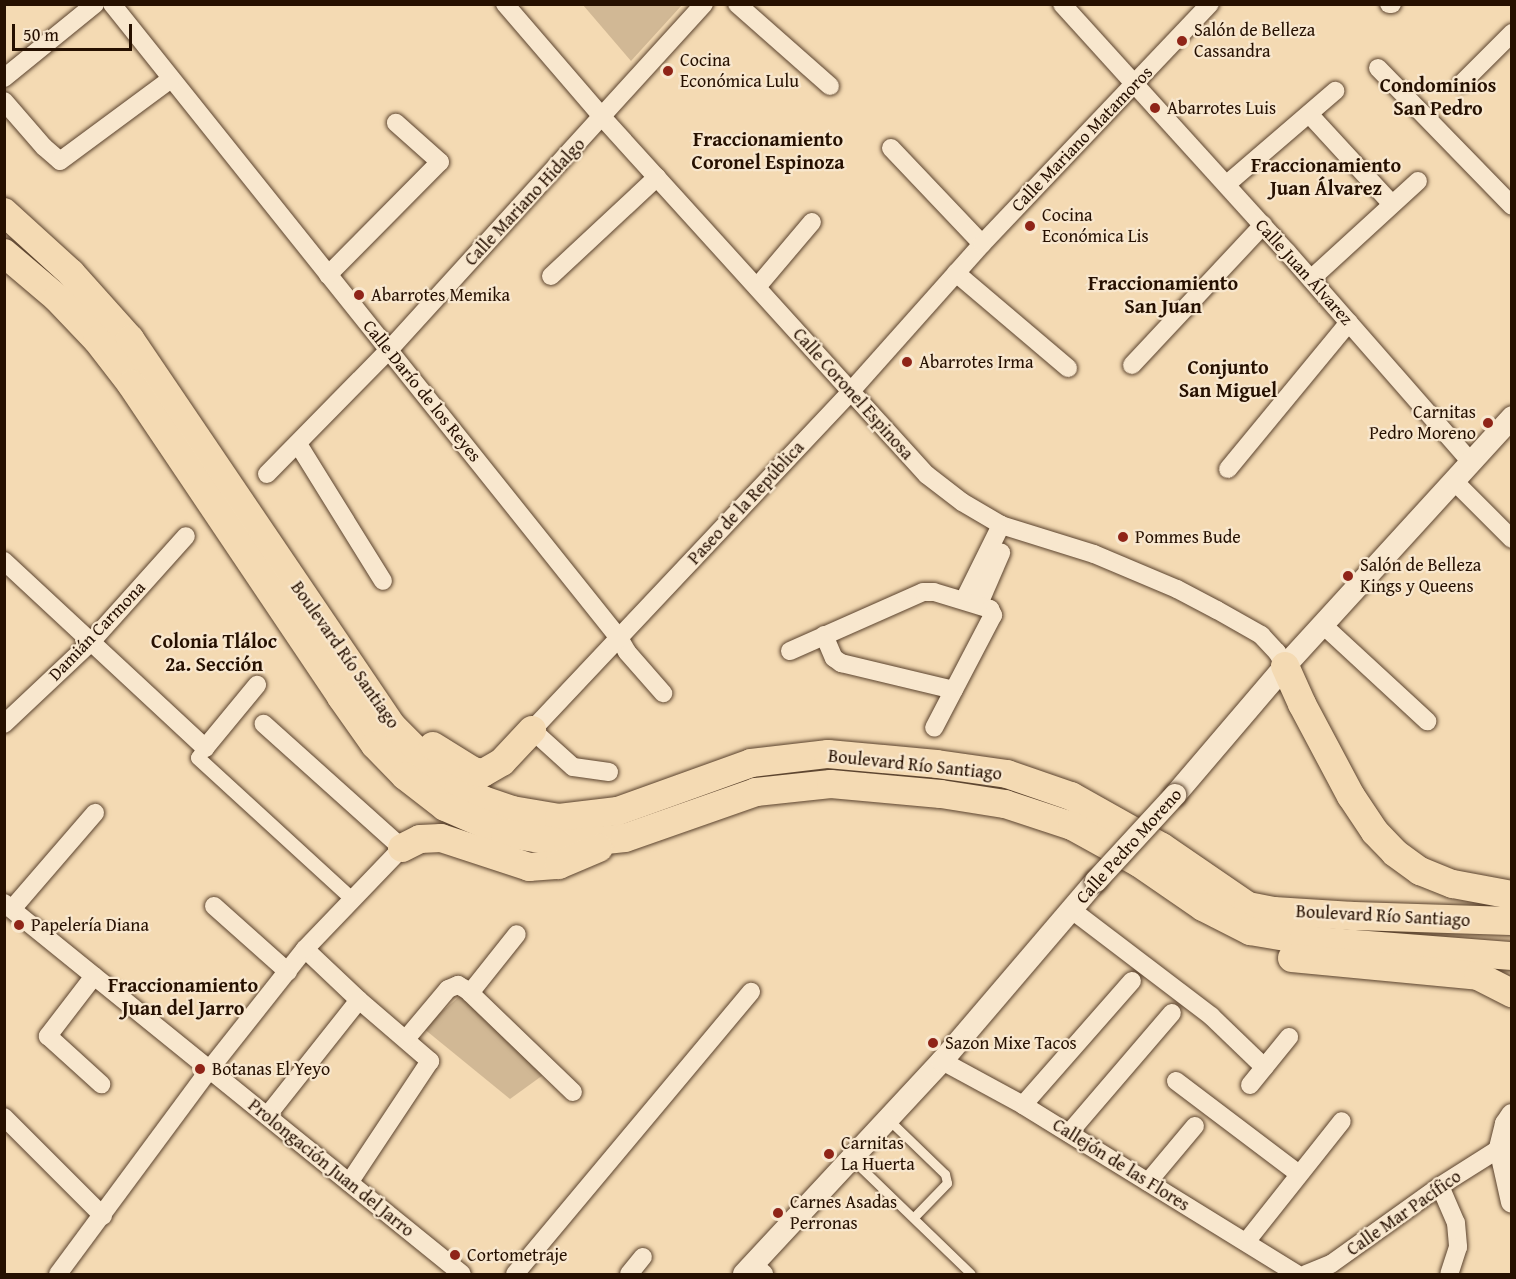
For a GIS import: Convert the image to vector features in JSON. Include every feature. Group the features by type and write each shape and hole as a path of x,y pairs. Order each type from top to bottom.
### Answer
{"main road":[{"name":"Boulevard Río Santiago","path":"4,212 71,273 130,339 392,726 424,758 459,786 483,800 512,810 559,818 618,811 751,763 828,754 937,764 1008,774 1071,796 1162,847 1248,906 1274,911 1353,916 1512,921"},
{"name":"Boulevard Río Santiago","path":"4,254 57,298 97,339 131,384 341,698 375,745 405,776 445,807 505,832 568,844 625,838 756,792 831,784 941,794 1005,804 1072,826 1139,863 1203,907 1250,931 1302,940 1512,956"},
{"path":"1285,666 1302,704 1351,796 1375,832 1395,853 1420,871 1453,884 1512,895"},
{"path":"392,726 473,771 483,773 502,762 532,730"},
{"path":"402,848 420,839 441,838 529,867 559,865 625,838"},
{"path":"1250,931 1290,957 1478,976 1512,993"}],"street":[{"path":"4,78 95,4"},
{"name":"Calle Darío de los Reyes","path":"112,4 619,638 627,652 663,693"},
{"name":"Calle Coronel Espinosa","path":"505,4 603,118 927,475 962,502 1007,527 1094,554 1176,589 1261,635 1277,652 1285,666"},
{"name":"Calle Mariano Hidalgo","path":"267,474 389,350 603,118 704,4"},
{"path":"737,4 830,86"},
{"name":"Calle Juan Álvarez","path":"1062,4 1133,86 1227,184 1471,462"},
{"name":"Calle Mariano Matamoros","path":"956,273 1210,4"},
{"path":"1462,83 1512,33"},
{"path":"1378,68 1512,206"},
{"path":"4,100 44,147 60,160 171,79"},
{"path":"1227,184 1310,115 1335,91"},
{"path":"1310,115 1391,203"},
{"path":"328,275 440,162 396,123"},
{"path":"891,148 982,244"},
{"path":"550,276 657,177"},
{"path":"1311,279 1391,203 1418,181"},
{"path":"757,286 812,222"},
{"path":"1132,365 1263,225"},
{"path":"956,273 1068,368"},
{"name":"Paseo de la República","path":"532,730 851,391 956,273"},
{"path":"1228,469 1349,322"},
{"name":"Calle Pedro Moreno","path":"754,1271 852,1159 942,1062 1096,881 1175,795 1285,666 1512,417"},
{"path":"298,444 383,581"},
{"path":"1454,481 1512,539"},
{"path":"971,602 1007,527"},
{"name":"Damián Carmona","path":"4,724 91,642 186,536"},
{"path":"4,561 204,748"},
{"path":"790,651 923,592 934,592 990,609 993,615 934,728"},
{"path":"1323,625 1428,721"},
{"path":"824,635 834,658 841,663 954,690"},
{"path":"257,685 198,758 352,899"},
{"path":"58,1275 104,1216 210,1070 305,949 402,848 264,724"},
{"path":"532,730 573,767 609,772"},
{"path":"8,906 95,813"},
{"name":"Prolongación Juan del Jarro","path":"8,906 462,1275"},
{"path":"214,906 288,972"},
{"path":"1072,910 1211,1016 1264,1067"},
{"path":"470,993 517,934"},
{"path":"305,949 359,1000 430,1060 349,1183"},
{"path":"94,976 48,1036 101,1084"},
{"path":"1023,1105 1132,981"},
{"path":"406,1039 448,989 458,985 470,993 573,1092"},
{"path":"514,1275 751,992"},
{"path":"267,1116 359,1000"},
{"path":"1069,1133 1172,1013"},
{"path":"1250,1085 1288,1037"},
{"name":"Callejón de las Flores","path":"942,1062 1023,1105 1298,1275"},
{"path":"1176,1082 1299,1174"},
{"path":"1512,1115 1506,1124 1512,1202"},
{"path":"4,1117 104,1216"},
{"path":"1246,1242 1342,1121"},
{"path":"1148,1182 1195,1126"},
{"name":"Calle Mar Pacífico","path":"1306,1275 1331,1264 1440,1186 1507,1156"},
{"path":"1440,1186 1456,1223 1458,1247 1449,1275"},
{"path":"629,1275 644,1257"}],"lane":[{"path":"889,1120 945,1174 947,1183 914,1217"},
{"path":"852,1159 971,1275"}],"shaded area":[{"path":"583,5 682,5 631,61"},
{"path":"467,990 550,1070 510,1099 423,1028"}],"place":[{"name":"Salón de Belleza Cassandra","path":"1182,41"},
{"name":"Cocina Económica Lulu","path":"668,71"},
{"name":"Abarrotes Luis","path":"1155,108"},
{"name":"Cocina Económica Lis","path":"1030,226"},
{"name":"Abarrotes Memika","path":"359,295"},
{"name":"Abarrotes Irma","path":"907,362"},
{"name":"Carnitas Pedro Moreno","path":"1488,423"},
{"name":"Pommes Bude","path":"1123,537"},
{"name":"Salón de Belleza Kings y Queens","path":"1348,576"},
{"name":"Papelería Diana","path":"19,925"},
{"name":"Sazon Mixe Tacos","path":"933,1043"},
{"name":"Botanas El Yeyo","path":"200,1069"},
{"name":"Carnitas La Huerta","path":"829,1154"},
{"name":"Carnes Asadas Perronas","path":"778,1213"},
{"name":"Cortometraje","path":"455,1255"}],"district":[{"name":"Condominios San Pedro","path":"1438,96"},
{"name":"Fraccionamiento Coronel Espinoza","path":"768,150"},
{"name":"Fraccionamiento Juan Álvarez","path":"1326,176"},
{"name":"Fraccionamiento San Juan","path":"1163,294"},
{"name":"Conjunto San Miguel","path":"1228,378"},
{"name":"Colonia Tláloc 2a. Sección","path":"214,652"},
{"name":"Fraccionamiento Juan del Jarro","path":"183,996"}]}
